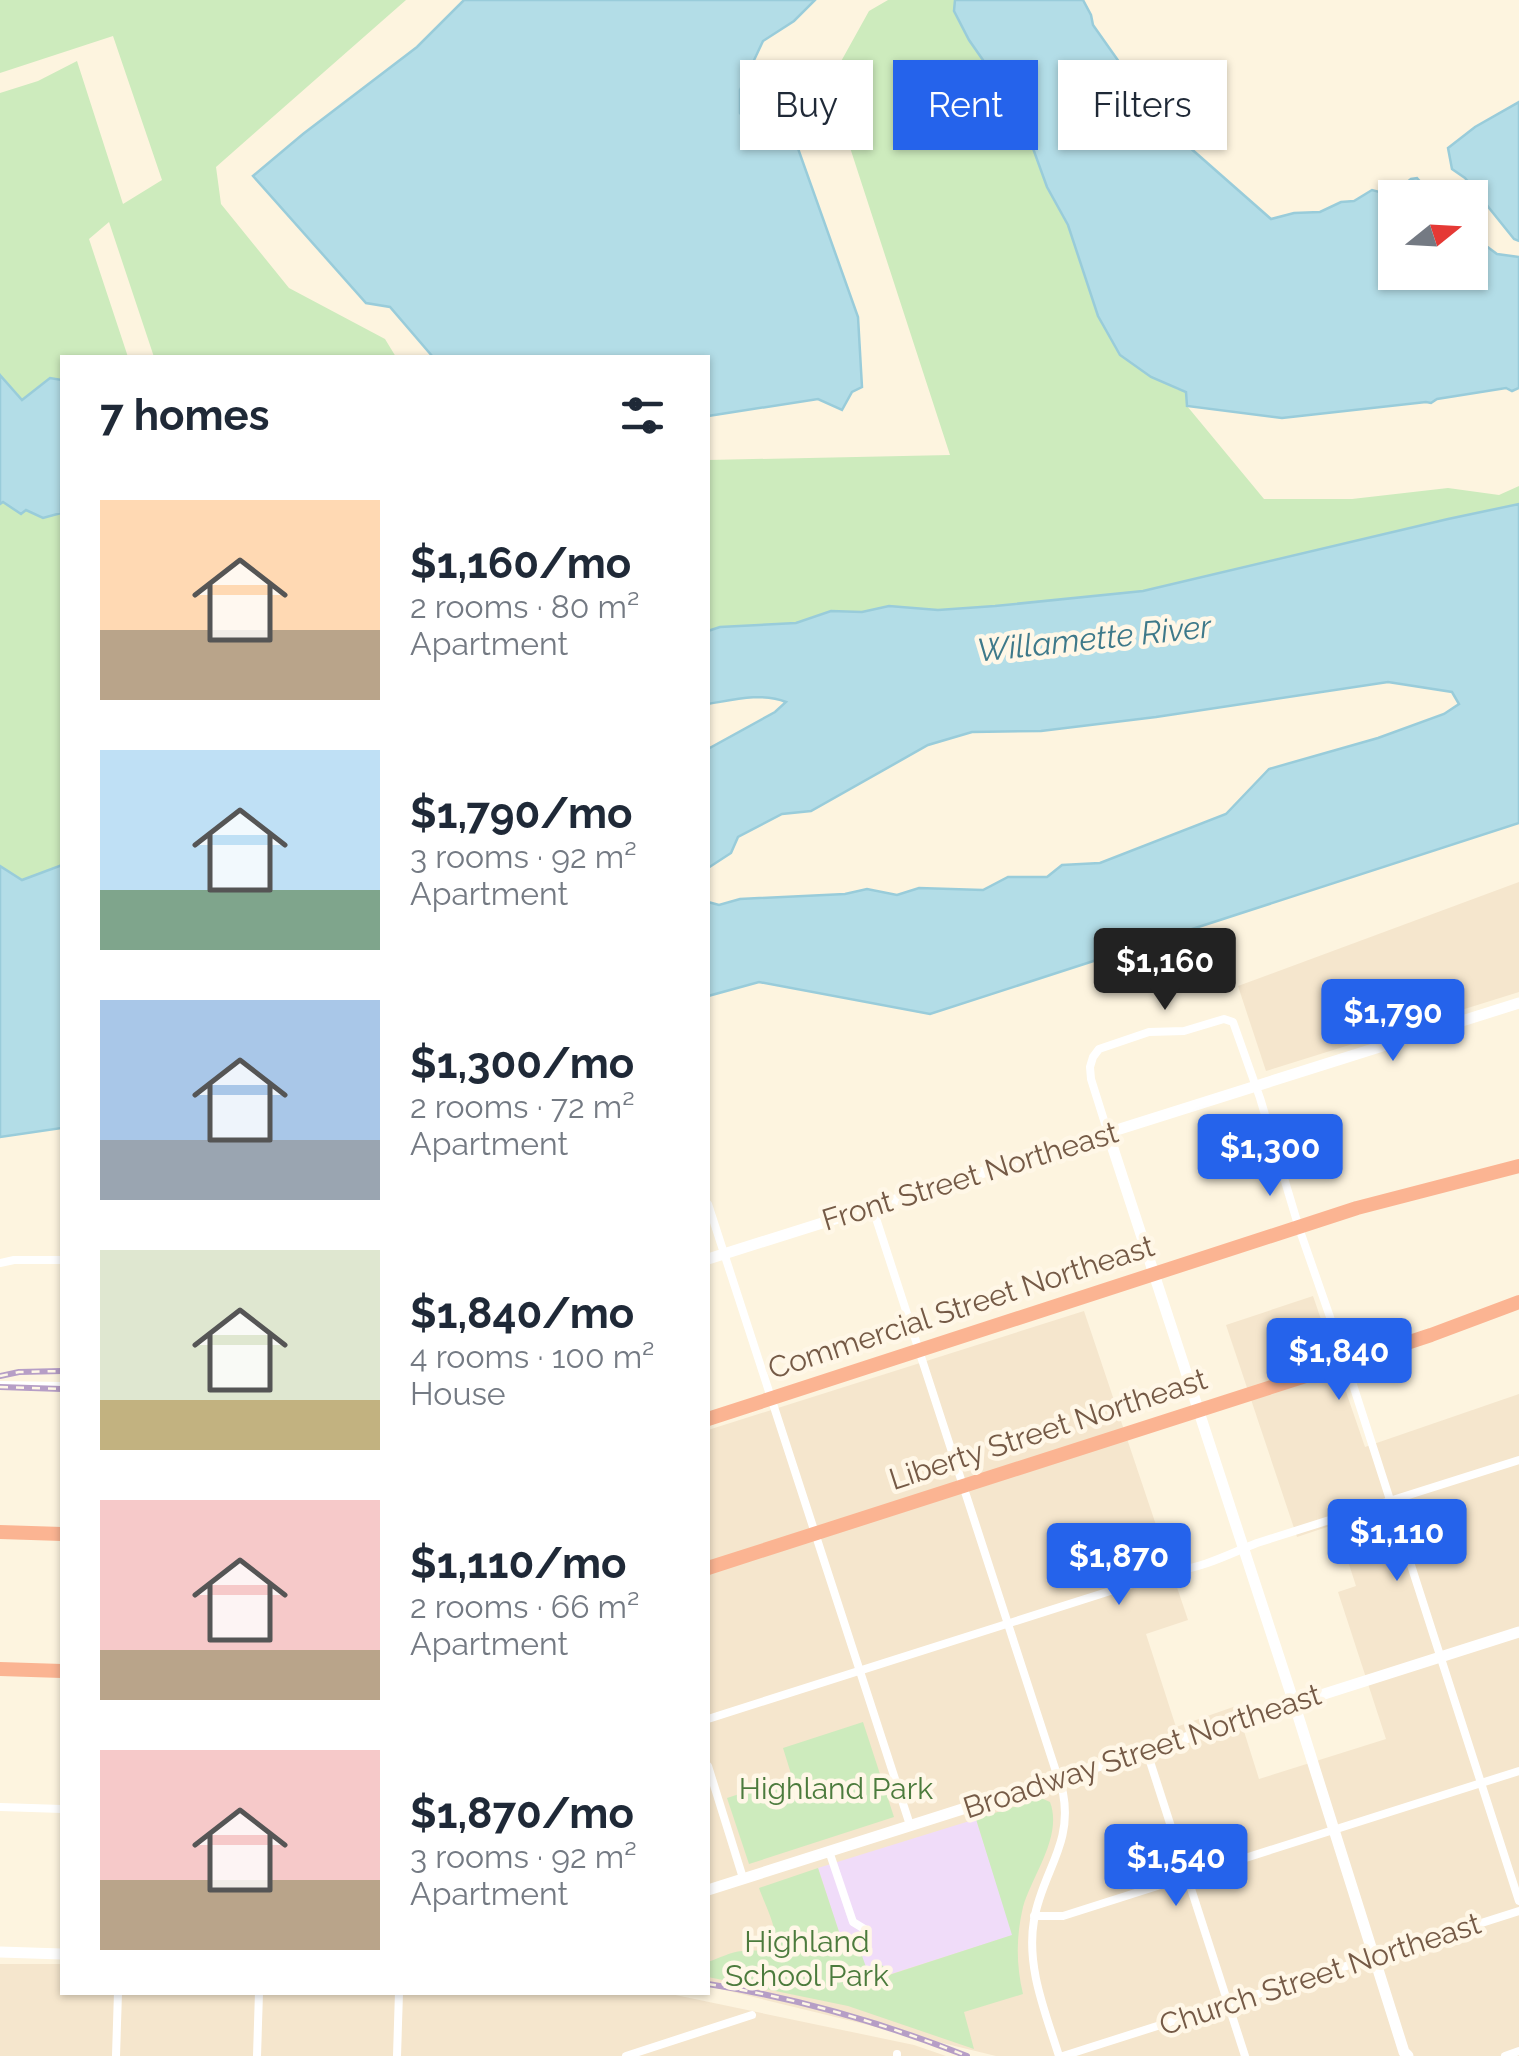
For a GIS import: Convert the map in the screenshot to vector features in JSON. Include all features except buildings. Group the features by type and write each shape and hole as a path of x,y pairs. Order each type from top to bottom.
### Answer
{"highway":[{"name":"Commercial Street Northeast","path":"710,1418 1372,1204 1519,1166"},
{"name":"Liberty Street Northeast","path":"710,1567 1346,1363 1519,1302"},
{"path":"0,1532 60,1534"},
{"path":"0,1668 60,1670"}],"main road":[{"name":"Front Street Northeast","path":"710,1259 1519,1003"},
{"path":"1108,1133 1405,2055"},
{"name":"Broadway Street Northeast","path":"710,1889 1519,1632"},
{"path":"0,1952 60,1954"}],"street":[{"path":"1108,1133 1090,1078 1090,1067 1099,1049 1149,1032 1184,1031 1224,1019 1233,1022 1519,1901"},
{"path":"872,1206 1065,1804 1064,1838 1034,1916 1031,1960 1061,2056"},
{"path":"710,1210 910,1825"},
{"path":"2,1266 14,1260 60,1260"},
{"path":"0,1384 60,1386"},
{"path":"710,1718 1232,1555 1519,1460"},
{"path":"1146,1749 1245,2056"},
{"path":"1034,1916 1063,1916 1519,1771"},
{"path":"710,1772 743,1878"},
{"path":"0,1807 60,1809"},
{"path":"829,1851 852,1922 866,1930"},
{"name":"Church Street Northeast","path":"1061,2056 1519,1911"},
{"path":"116,2056 118,1995"},
{"path":"257,2056 259,1995"},
{"path":"398,2056 399,1995"},
{"path":"626,2056 752,2015"},
{"path":"1505,2056 1519,2052"}],"shaded area":[{"path":"1519,882 1519,992 1266,1071 1238,986"},
{"path":"1313,1296 1365,1447 1519,1394 1519,2056 996,2056 710,1986 710,1429 1084,1311 1188,1620 1146,1634 1176,1727 1236,1706 1259,1779 1386,1739 1338,1592 1356,1586 1336,1524 1297,1537 1226,1325"},
{"path":"976,1819 1013,1935 888,1975 866,1968 845,1951 818,1868"},
{"path":"0,1964 60,1964 60,1995 676,1995 914,2045 946,2056 0,2056"}],"green space":[{"path":"0,0 406,0 216,167 221,204 289,288 385,339 395,355 153,355 109,222 89,239 127,355 60,355 60,866 22,880 0,866 0,93 38,81 77,61 123,204 162,180 113,36 0,73"},
{"path":"888,0 955,0 954,11 983,60 893,60 893,150 1034,150 1047,187 1068,225 1098,316 1176,389 1187,392 1187,406 1264,499 1352,499 1448,488 1499,495 1519,486 1519,504 1143,591 938,610 889,606 862,612 831,611 796,623 710,630 710,460 950,455 851,150 873,150 873,60 842,60 869,11"},
{"name":"Highland Park","path":"863,1722 894,1817 749,1864 727,1798 792,1777 783,1748"},
{"name":"Highland School Park","path":"1041,1798 1050,1802 1053,1815 1050,1842 1021,1918 1018,1950 1023,1994 964,2012 974,2049 848,2006 710,1977 710,1961 738,1952 763,1950 775,1941 759,1888 818,1868 845,1950 860,1950 866,1967 880,1964 889,1975 1012,1935 976,1819"}],"water":[{"path":"464,0 815,0 794,21 763,41 754,60 740,60 740,150 799,150 858,317 862,387 852,392 842,410 818,399 710,416 710,355 431,355 390,307 366,303 253,176 417,47"},
{"path":"955,0 1083,0 1093,25 1118,60 1058,60 1058,150 1193,150 1271,219 1320,212 1341,202 1354,201 1372,190 1378,192 1378,290 1488,290 1488,247 1497,254 1519,257 1519,388 1431,403 1282,418 1187,406 1186,392 1151,377 1120,355 1098,316 1068,225 1047,187 1034,150 1038,150 1038,60 983,60 954,11"},
{"path":"1519,102 1519,241 1488,207 1488,180 1467,180 1452,169 1448,148"},
{"path":"0,375 22,400 50,378 60,380 60,513 43,518 26,510 21,514 3,502 0,504"},
{"name":"Willamette River","path":"1519,504 1519,823 930,1014 759,982 710,995 710,903 719,905 740,899 845,894 867,889 897,895 919,888 983,890 1008,877 1047,877 1062,865 1100,863 1226,814 1269,769 1378,738 1444,714 1459,704 1452,692 1388,682 1041,731 972,732 928,745 811,811 782,814 738,837 731,853 710,867 710,748 786,702 758,697 710,704 710,630 796,623 831,611 862,612 889,606 938,610 1143,591"},
{"path":"0,866 22,880 60,866 60,1128 0,1137"}],"railway":[{"path":"0,1376 60,1371"},
{"path":"0,1387 60,1389"},
{"path":"710,1984 839,2013 967,2056"}]}
